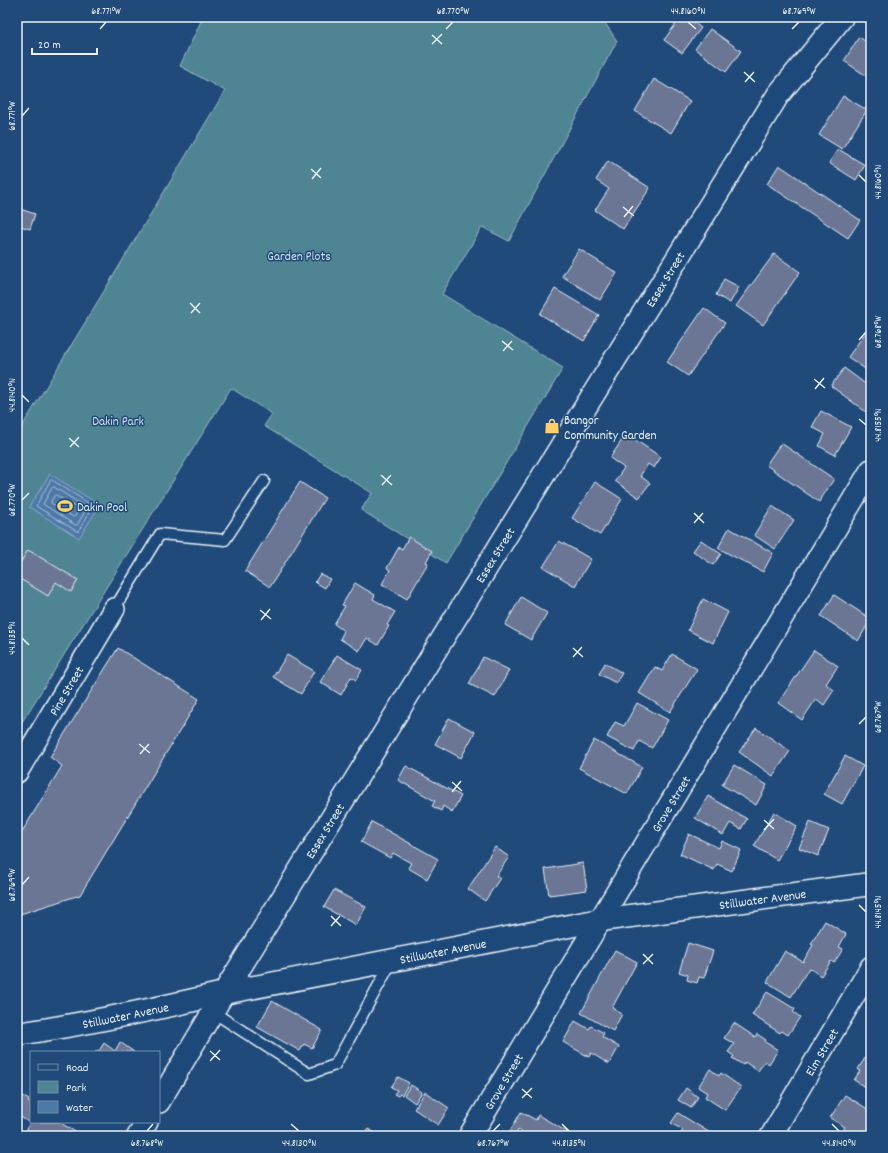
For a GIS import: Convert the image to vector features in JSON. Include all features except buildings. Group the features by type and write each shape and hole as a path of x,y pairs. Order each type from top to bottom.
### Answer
{"street":[{"name":"Essex Street","path":"160,1100 224,993 778,96 842,17"},
{"name":"Grove Street","path":"470,1136 871,470"},
{"name":"Pine Street","path":"17,772 114,609"},
{"name":"Stillwater Avenue","path":"17,1034 179,1004 224,993 600,920 871,884"},
{"name":"Elm Street","path":"771,1136 871,968"},
{"path":"138,1136 146,1123"}],"lane":[{"path":"114,609 160,534 225,540 264,481"},
{"path":"213,1012 309,1074 335,1065 392,961"}],"green space":[{"name":"Garden Plots","path":"203,17 601,17 617,41 509,241 482,227 442,294 563,368 446,563 361,510 372,493 264,426 272,414 231,388 17,730 17,435 225,91 180,66"}],"water":[{"name":"Dakin Pool","path":"50,474 100,505 79,538 29,507"}],"place":[{"name":"Bangor Community Garden","path":"552,426"},
{"name":"Dakin Pool","path":"65,506"}],"park label":[{"name":"Dakin Park","path":"118,420"}]}
